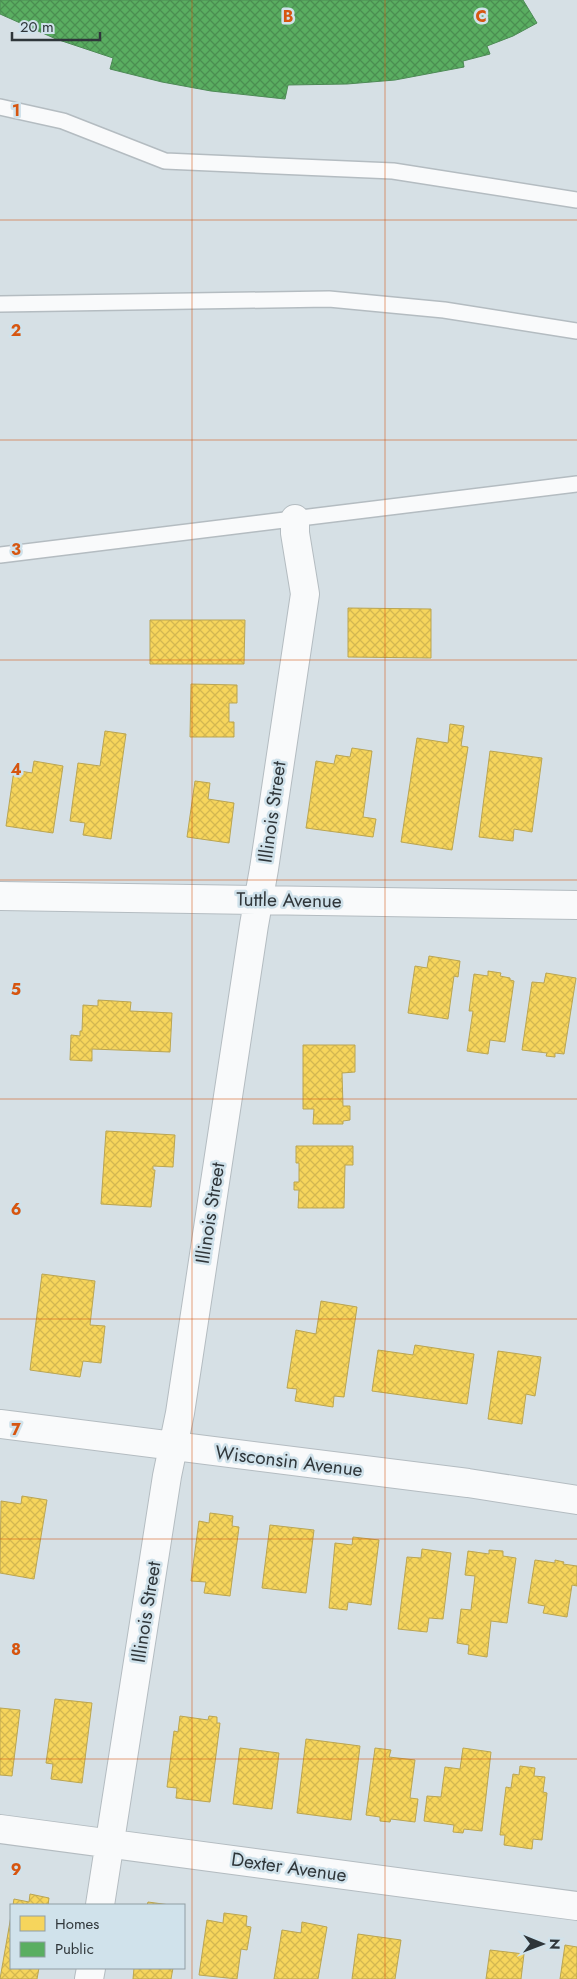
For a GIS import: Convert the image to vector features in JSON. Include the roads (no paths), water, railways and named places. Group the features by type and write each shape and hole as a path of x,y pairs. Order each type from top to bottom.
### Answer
{"street":[{"name":"Illinois Street","path":"100,1904 167,1476 174,1446 259,899 304,594 295,533 295,519"},
{"name":"Tuttle Avenue","path":"0,896 577,905"},
{"name":"Wisconsin Avenue","path":"0,1424 468,1483 577,1500"},
{"name":"Dexter Avenue","path":"0,1829 577,1906"}],"lane":[{"path":"0,107 63,121 165,161 393,171 577,200"},
{"path":"0,304 329,299 444,310 577,331"},
{"path":"0,555 577,484"}]}
